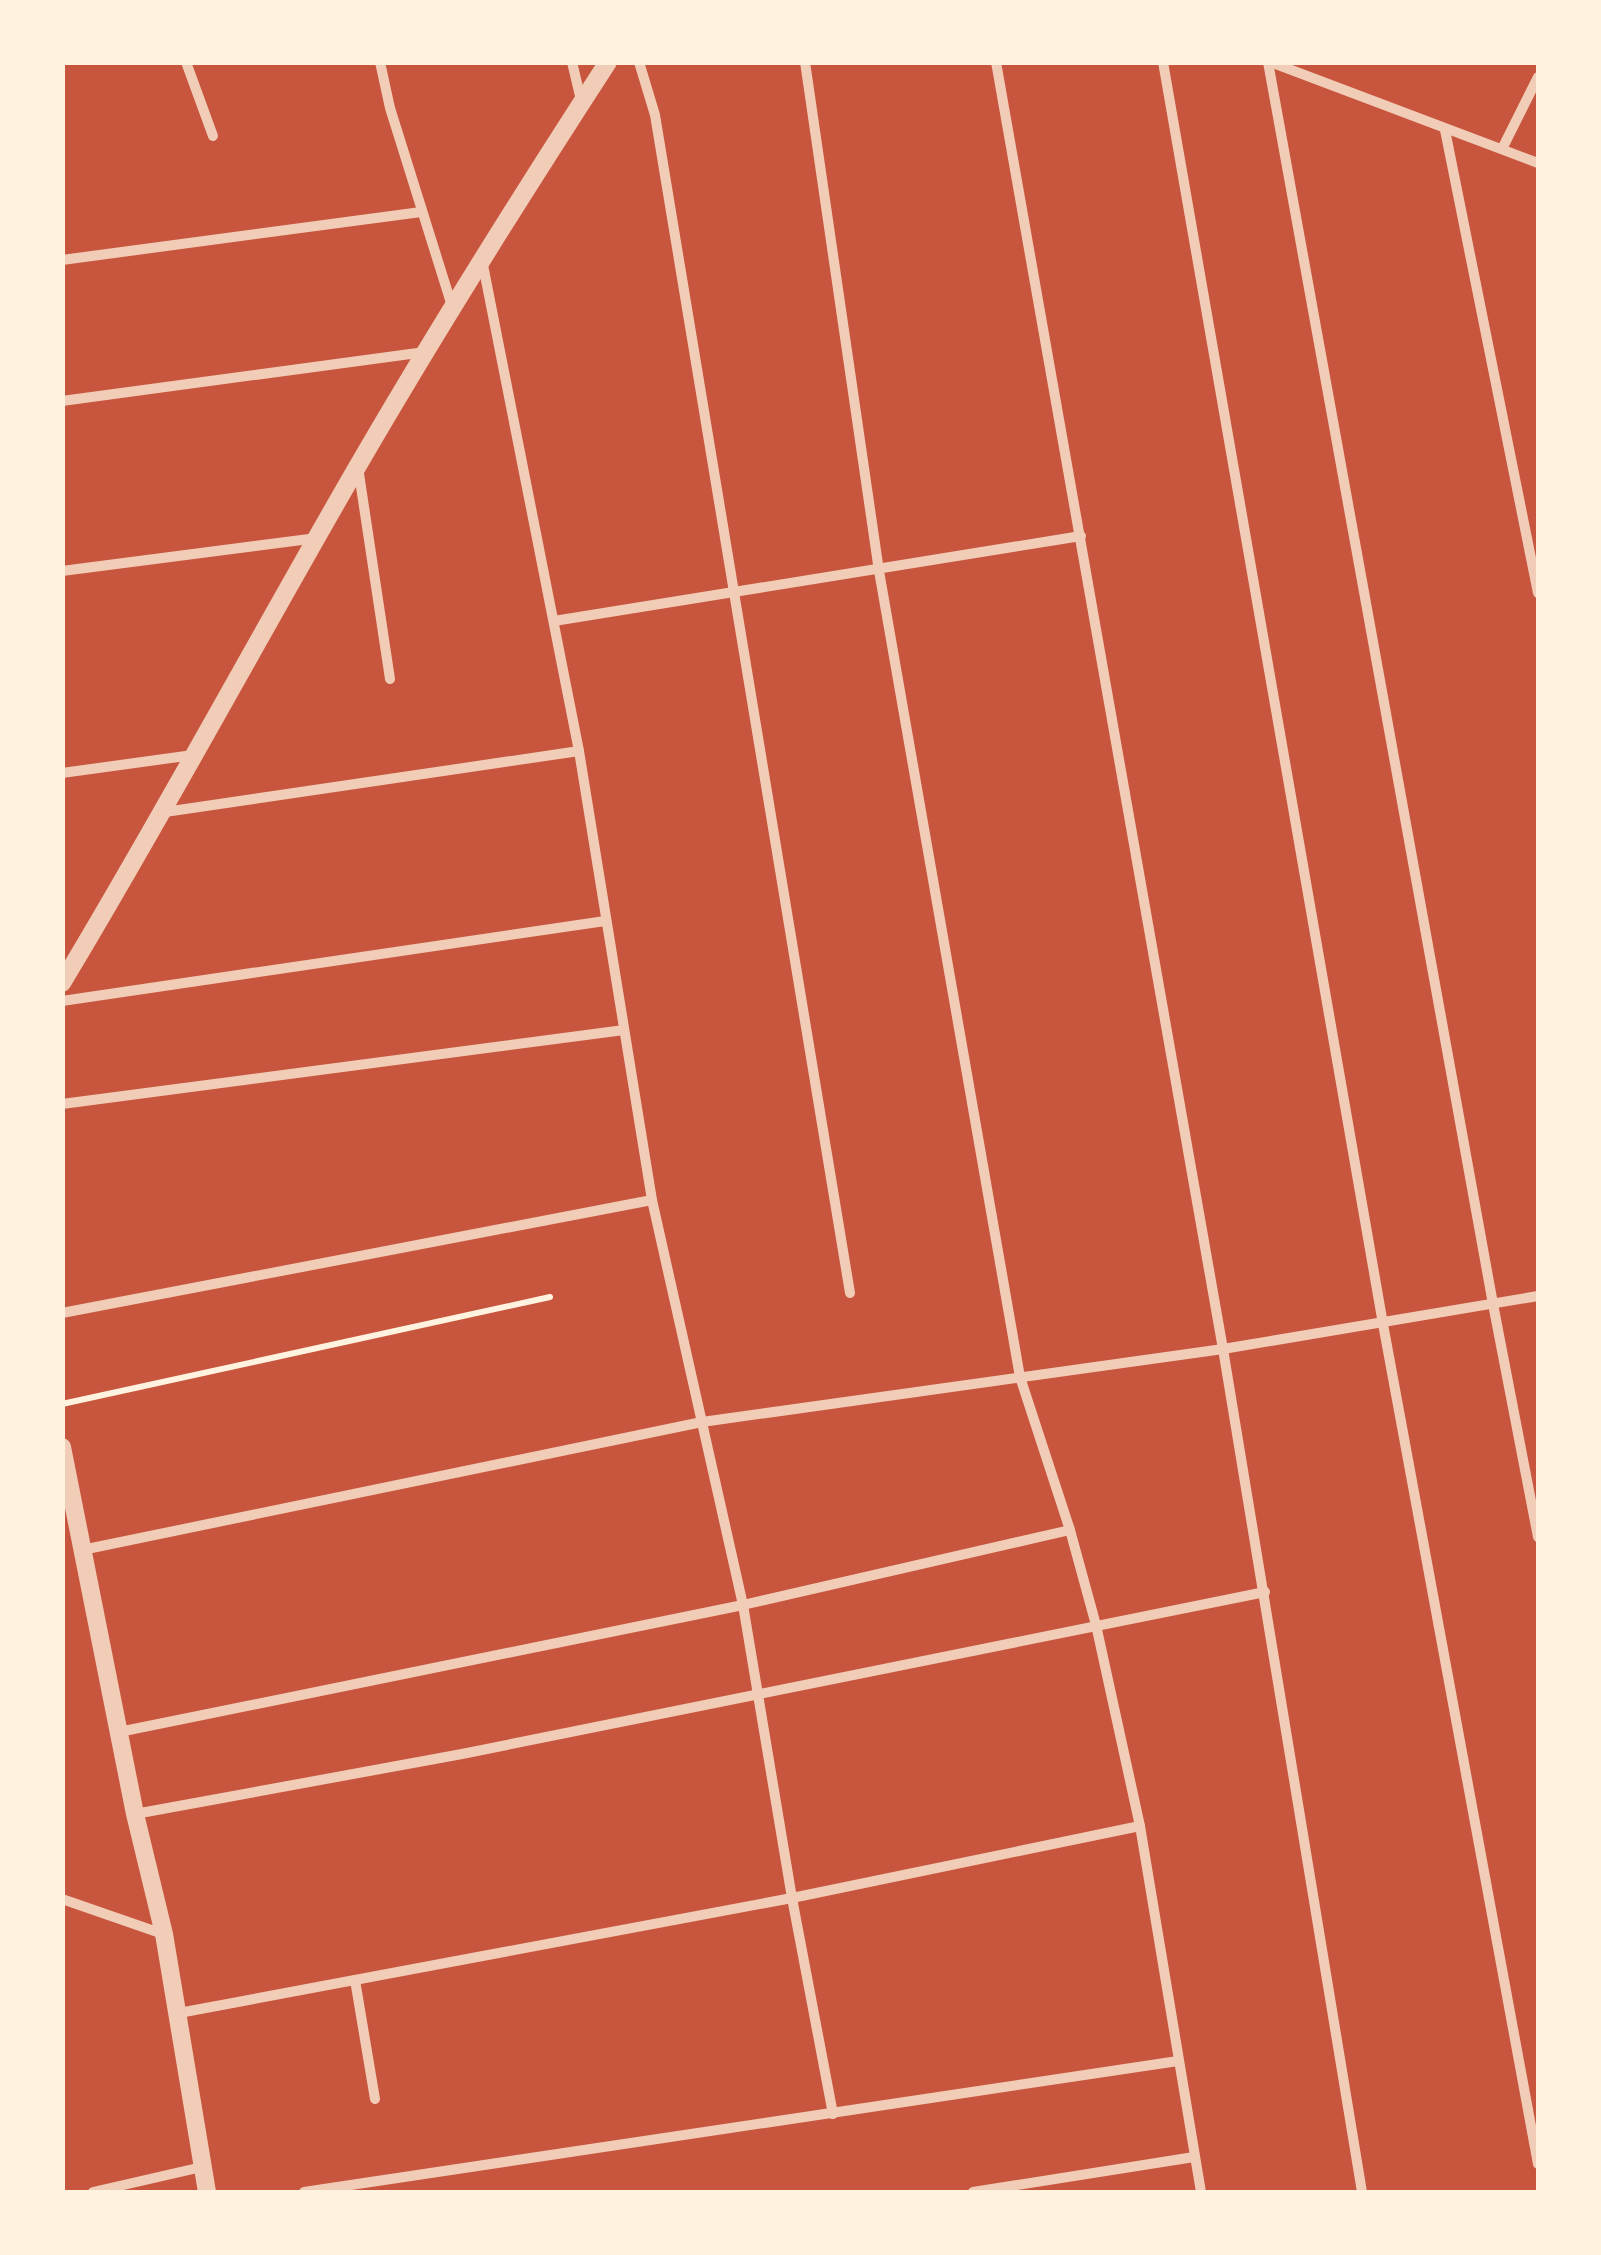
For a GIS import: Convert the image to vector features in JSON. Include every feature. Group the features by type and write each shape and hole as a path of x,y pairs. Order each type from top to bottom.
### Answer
{"street":[{"path":"186,62 213,136"},
{"path":"380,62 390,108 453,307"},
{"path":"572,62 582,103"},
{"path":"62,984 165,812 358,466 482,259 608,62"},
{"path":"640,62 656,115 850,1293"},
{"path":"805,62 879,571 1020,1377 1096,1625 1140,1826 1201,2192"},
{"path":"996,62 1224,1349 1362,2192"},
{"path":"1164,62 1383,1324 1538,2164"},
{"path":"1269,62 1538,164"},
{"path":"1269,62 1538,1537"},
{"path":"1502,150 1538,77"},
{"path":"1445,130 1538,592"},
{"path":"62,260 421,212"},
{"path":"482,259 579,751 652,1200 743,1606 833,2114"},
{"path":"62,402 426,352"},
{"path":"358,466 390,679"},
{"path":"554,622 1081,536"},
{"path":"62,571 317,538"},
{"path":"165,812 579,751"},
{"path":"62,773 194,755"},
{"path":"62,1002 605,921"},
{"path":"62,1104 624,1030"},
{"path":"62,1313 652,1200"},
{"path":"81,1550 702,1422 1224,1349 1538,1296"},
{"path":"62,1448 135,1814 164,1934 207,2192"},
{"path":"119,1732 743,1606 1070,1530"},
{"path":"135,1814 462,1754 1264,1592"},
{"path":"179,2014 792,1898 1140,1826"},
{"path":"62,1899 164,1934"},
{"path":"355,1980 375,2099"},
{"path":"304,2192 1178,2061"},
{"path":"973,2192 1194,2157"},
{"path":"93,2192 202,2167"}],"path":[{"path":"62,1404 550,1297"}]}
